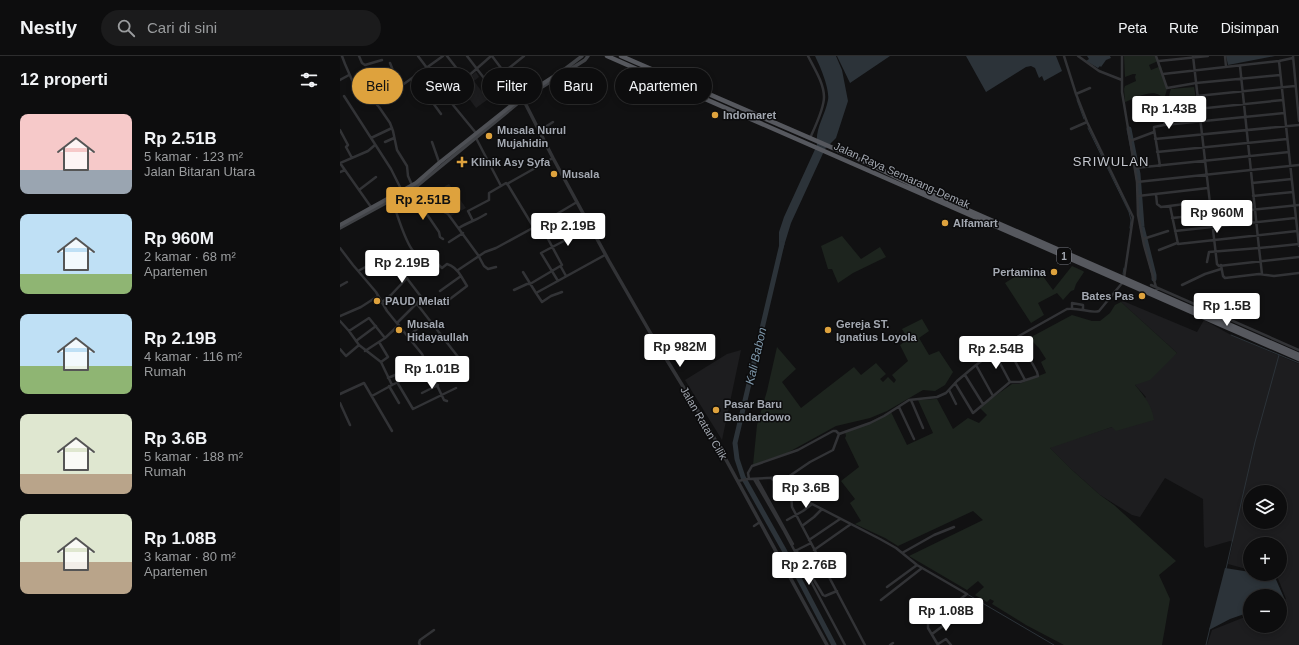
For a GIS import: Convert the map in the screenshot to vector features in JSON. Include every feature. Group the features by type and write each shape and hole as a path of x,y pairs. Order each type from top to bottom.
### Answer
{"highway":[{"name":"Jalan Raya Semarang-Demak","path":"607,56 812,141"},
{"name":"Jalan Raya Semarang-Demak","path":"621,56 812,141 915,191 1124,280 1299,359"},
{"name":"Jalan Raya Semarang-Demak","path":"1124,280 1150,286 1170,301 1299,355"}],"main road":[{"path":"567,68 584,57"},
{"path":"542,85 584,57"},
{"path":"340,225 402,191 417,187 439,163 516,104"},
{"path":"340,228 417,187 476,135"}],"street":[{"path":"342,56 349,75 352,79"},
{"path":"359,56 365,65 382,60"},
{"path":"418,56 427,68 443,56"},
{"path":"448,56 457,68"},
{"path":"467,56 482,76"},
{"path":"474,72 491,56 501,68"},
{"path":"517,56 519,60"},
{"path":"509,68 524,56"},
{"path":"808,56 821,85 824,98 812,141"},
{"path":"839,434 870,423 911,400 937,397 946,393 976,365 994,352 1067,309 1083,309 1094,312 1099,311 1124,280 1133,217 1076,94 1064,56"},
{"path":"1078,56 1099,71 1122,80"},
{"path":"1122,56 1123,105 1132,141 1140,196 1138,216 1156,289 1299,350"},
{"path":"1156,56 1159,61 1167,88 1196,83 1280,75"},
{"path":"1159,61 1208,56"},
{"path":"1224,56 1226,67"},
{"path":"1193,57 1217,264 1221,265 1299,257"},
{"path":"1163,74 1279,61 1293,57 1299,121"},
{"path":"1206,262 1208,253 1299,245 1279,61"},
{"path":"390,63 392,68"},
{"path":"1240,66 1262,274"},
{"path":"340,80 349,75"},
{"path":"1197,96 1295,86"},
{"path":"1076,94 1090,88"},
{"path":"344,96 391,169 402,191"},
{"path":"1164,126 1165,118 1168,112 1283,100"},
{"path":"376,104 385,115 392,128 397,150 406,166 408,176 429,205 436,201 442,211 448,214 463,233 484,266 488,269 496,267"},
{"path":"433,104 441,114"},
{"path":"452,104 476,135 501,186"},
{"name":"Jalan Ratan Cilik","path":"526,104 605,255 651,334 709,428 739,481 757,524 827,645"},
{"path":"1160,166 1154,127 1284,113"},
{"path":"539,131 553,122"},
{"path":"1071,129 1088,122"},
{"path":"1155,139 1299,125"},
{"path":"371,138 392,128"},
{"path":"340,130 348,145 346,147 352,158"},
{"path":"1132,141 1154,132"},
{"path":"385,142 394,138"},
{"path":"1157,152 1287,139"},
{"path":"432,142 439,163"},
{"path":"371,207 340,163 368,151 375,145"},
{"path":"1136,168 1289,152"},
{"path":"473,220 468,211 489,200 489,193 553,158"},
{"path":"1138,182 1299,165"},
{"path":"340,172 344,170"},
{"path":"359,190 376,177"},
{"path":"1252,183 1292,179"},
{"path":"507,184 534,228"},
{"path":"1140,196 1208,188"},
{"path":"1254,196 1293,192"},
{"path":"1156,194 1157,204 1159,206 1209,201"},
{"path":"392,200 406,240 414,252 421,256 429,256 441,268 448,264 458,270 467,286 446,302"},
{"path":"427,202 422,207 439,232 440,237 443,239"},
{"path":"458,270 490,249 496,248 534,228 576,202"},
{"path":"1172,218 1299,205"},
{"path":"1170,206 1177,243"},
{"path":"459,228 486,214"},
{"path":"1133,217 1138,216"},
{"path":"1175,231 1295,218"},
{"path":"540,224 553,247 566,276"},
{"path":"1159,250 1177,243 1297,231"},
{"path":"1144,239 1168,232"},
{"path":"449,242 463,233"},
{"path":"558,281 541,254 577,234"},
{"path":"340,248 378,296 387,311 422,354 446,401"},
{"path":"366,351 385,338 422,299 422,297 400,270 399,266 414,252"},
{"path":"536,293 605,255"},
{"path":"358,271 371,264"},
{"path":"1221,265 1220,269 1225,278 1262,274 1274,276 1299,272"},
{"path":"514,290 526,284 530,284 561,267"},
{"path":"1182,285 1205,274 1220,269"},
{"path":"523,272 541,301 543,302 562,292"},
{"path":"440,291 461,276"},
{"path":"382,302 407,278"},
{"path":"1150,286 1153,278"},
{"path":"340,286 347,282"},
{"path":"340,316 361,307 378,296"},
{"path":"417,304 462,362 452,374 436,382"},
{"path":"349,331 369,318 385,338"},
{"path":"340,321 359,345 381,362 399,403"},
{"path":"356,341 376,326"},
{"path":"408,336 419,327"},
{"path":"955,384 972,413 1010,382 1020,382 1038,375 1018,337"},
{"path":"379,342 388,357 381,362"},
{"path":"1006,344 1025,380"},
{"path":"340,349 346,356 359,345"},
{"path":"994,352 1010,382"},
{"path":"976,365 993,396"},
{"path":"372,396 390,385 429,367"},
{"path":"388,378 407,370"},
{"path":"965,375 983,404"},
{"path":"397,382 413,409 416,409 456,388"},
{"path":"340,394 364,383 392,431"},
{"path":"422,393 438,386"},
{"path":"949,390 956,404"},
{"path":"911,400 924,428"},
{"path":"340,403 350,425"},
{"path":"899,407 914,439"},
{"path":"748,479 748,473 752,466 798,450 833,431 836,431 839,434"},
{"path":"739,481 748,479 788,477 810,462 830,452 834,448 839,434"},
{"path":"771,478 790,493 904,552 917,565 967,594 928,624 928,628 938,645 946,639 951,645"},
{"path":"756,479 796,551 845,645"},
{"path":"790,493 792,507 865,645"},
{"path":"787,520 812,504"},
{"path":"802,526 822,509"},
{"path":"809,540 840,519"},
{"path":"814,550 851,524"},
{"path":"904,552 934,535 954,527"},
{"path":"796,551 811,543"},
{"path":"796,551 823,596 837,591"},
{"path":"812,566 821,563"},
{"path":"887,587 917,565"},
{"path":"881,600 924,569"},
{"path":"932,634 948,622 943,613"},
{"path":"420,645 420,640 434,630"}],"shaded area":[{"path":"815,56 836,56 842,70 848,101 836,138 825,149 791,223 783,249 779,248 779,232 784,217 817,145 817,133 828,100 828,90"},
{"path":"837,56 890,56 850,83"},
{"path":"966,56 1056,56 1062,71 1044,81 1042,76 1039,78 1035,68 1031,66 1026,67 986,92"},
{"path":"1087,56 1110,56 1111,58 1106,60 1101,67 1100,66 1098,68 1086,61 1089,59"},
{"path":"1124,56 1155,56 1158,61 1149,65 1151,70 1161,66 1167,88 1165,98 1167,109 1165,115 1166,108 1164,101 1161,96 1157,94 1146,94 1125,102 1125,86 1136,81 1136,74 1125,77"},
{"path":"1226,56 1275,56 1228,65"},
{"path":"476,72 479,77 474,81 474,74"},
{"path":"474,81 482,92 482,104 476,108 473,104"},
{"path":"1194,87 1196,107 1171,109 1169,104 1169,95 1171,89"},
{"path":"449,184 466,208 451,216 447,210 441,209 436,201 445,186"},
{"path":"842,236 861,259 880,247 886,257 853,273 838,283 832,269 828,269 821,246"},
{"path":"1072,266 1084,272 1074,290 1071,291 1063,300 1057,293 1038,303 1044,315 1031,323 1005,283 1030,267 1038,279 1042,275 1053,290"},
{"path":"1123,301 1197,332 1204,320 1231,335 1299,364 1299,645 1207,645 1212,630 1243,618 1243,633 1287,633 1287,589 1282,589 1279,581 1287,581 1287,537 1243,537 1243,568 1228,564 1233,542 1230,541 1206,548 1204,546 1203,499 1165,478 1140,517 1132,515 1100,495 1049,447 1112,427 1146,397 1135,385 1177,353 1121,302"},
{"path":"1121,302 1177,353 1150,380 1135,385 1149,405 1154,420 1116,431 1112,427 1050,448 1072,470 1100,495 1114,505 1176,561 1159,575 1170,599 1162,645 1064,645 1026,625 992,604 994,601 990,599 987,602 975,595 984,587 978,581 967,590 909,556 983,520 973,511 898,546 885,538 855,524 861,521 850,503 855,499 841,481 859,467 845,438 845,432 870,423 891,412 907,445 933,433 918,400 937,399 953,429 968,418 979,423 987,415 980,408 988,401 1012,384 1019,384 1046,373 1041,362 1046,359 1039,348 1030,339 1033,336 1072,315 1092,321 1100,321 1110,313 1115,305"},
{"path":"922,319 929,331 919,338 929,355 939,351 953,372 945,385 935,391 923,390 887,411 870,418 836,426 787,453 753,465 757,425 767,391 777,347 796,369 782,382 801,408 854,367 861,375 876,363 886,374 880,379 883,382 888,377 894,383 896,380 892,375 908,361 900,345 908,339 902,329"},
{"name":"Pasar Baru Bandardowo","path":"741,350 722,440 685,380 727,354"},
{"path":"1225,568 1243,571 1243,581 1277,581 1280,589 1243,589 1243,614 1230,619 1209,630"}],"waterway":[{"path":"1077,100 1084,119"},
{"path":"1088,128 1129,212 1131,220 1130,228"},
{"path":"1129,129 1138,174 1142,227 1154,279"},
{"name":"Kali Babon","path":"782,244 735,443 737,459 743,477 784,550 834,645"},
{"path":"1123,274 1124,268"},
{"path":"1231,335 1299,363"},
{"path":"1226,569 1255,442 1279,355"},
{"path":"967,594 1054,645"},
{"path":"1206,645 1210,628"}],"place":[{"name":"Indomaret","path":"715,115"},
{"name":"Musala Nurul Mujahidin","path":"489,136"},
{"name":"Klinik Asy Syfa","path":"462,162"},
{"name":"Musala","path":"554,174"},
{"name":"Alfamart","path":"945,223"},
{"name":"Pertamina","path":"1054,272"},
{"name":"Bates Pas","path":"1142,296"},
{"name":"PAUD Melati","path":"377,301"},
{"name":"Musala Hidayaullah","path":"399,330"},
{"name":"Gereja ST. Ignatius Loyola","path":"828,330"},
{"name":"Pasar Baru Bandardowo","path":"716,410"}],"district":[{"name":"SRIWULAN","path":"1111,161"}]}
